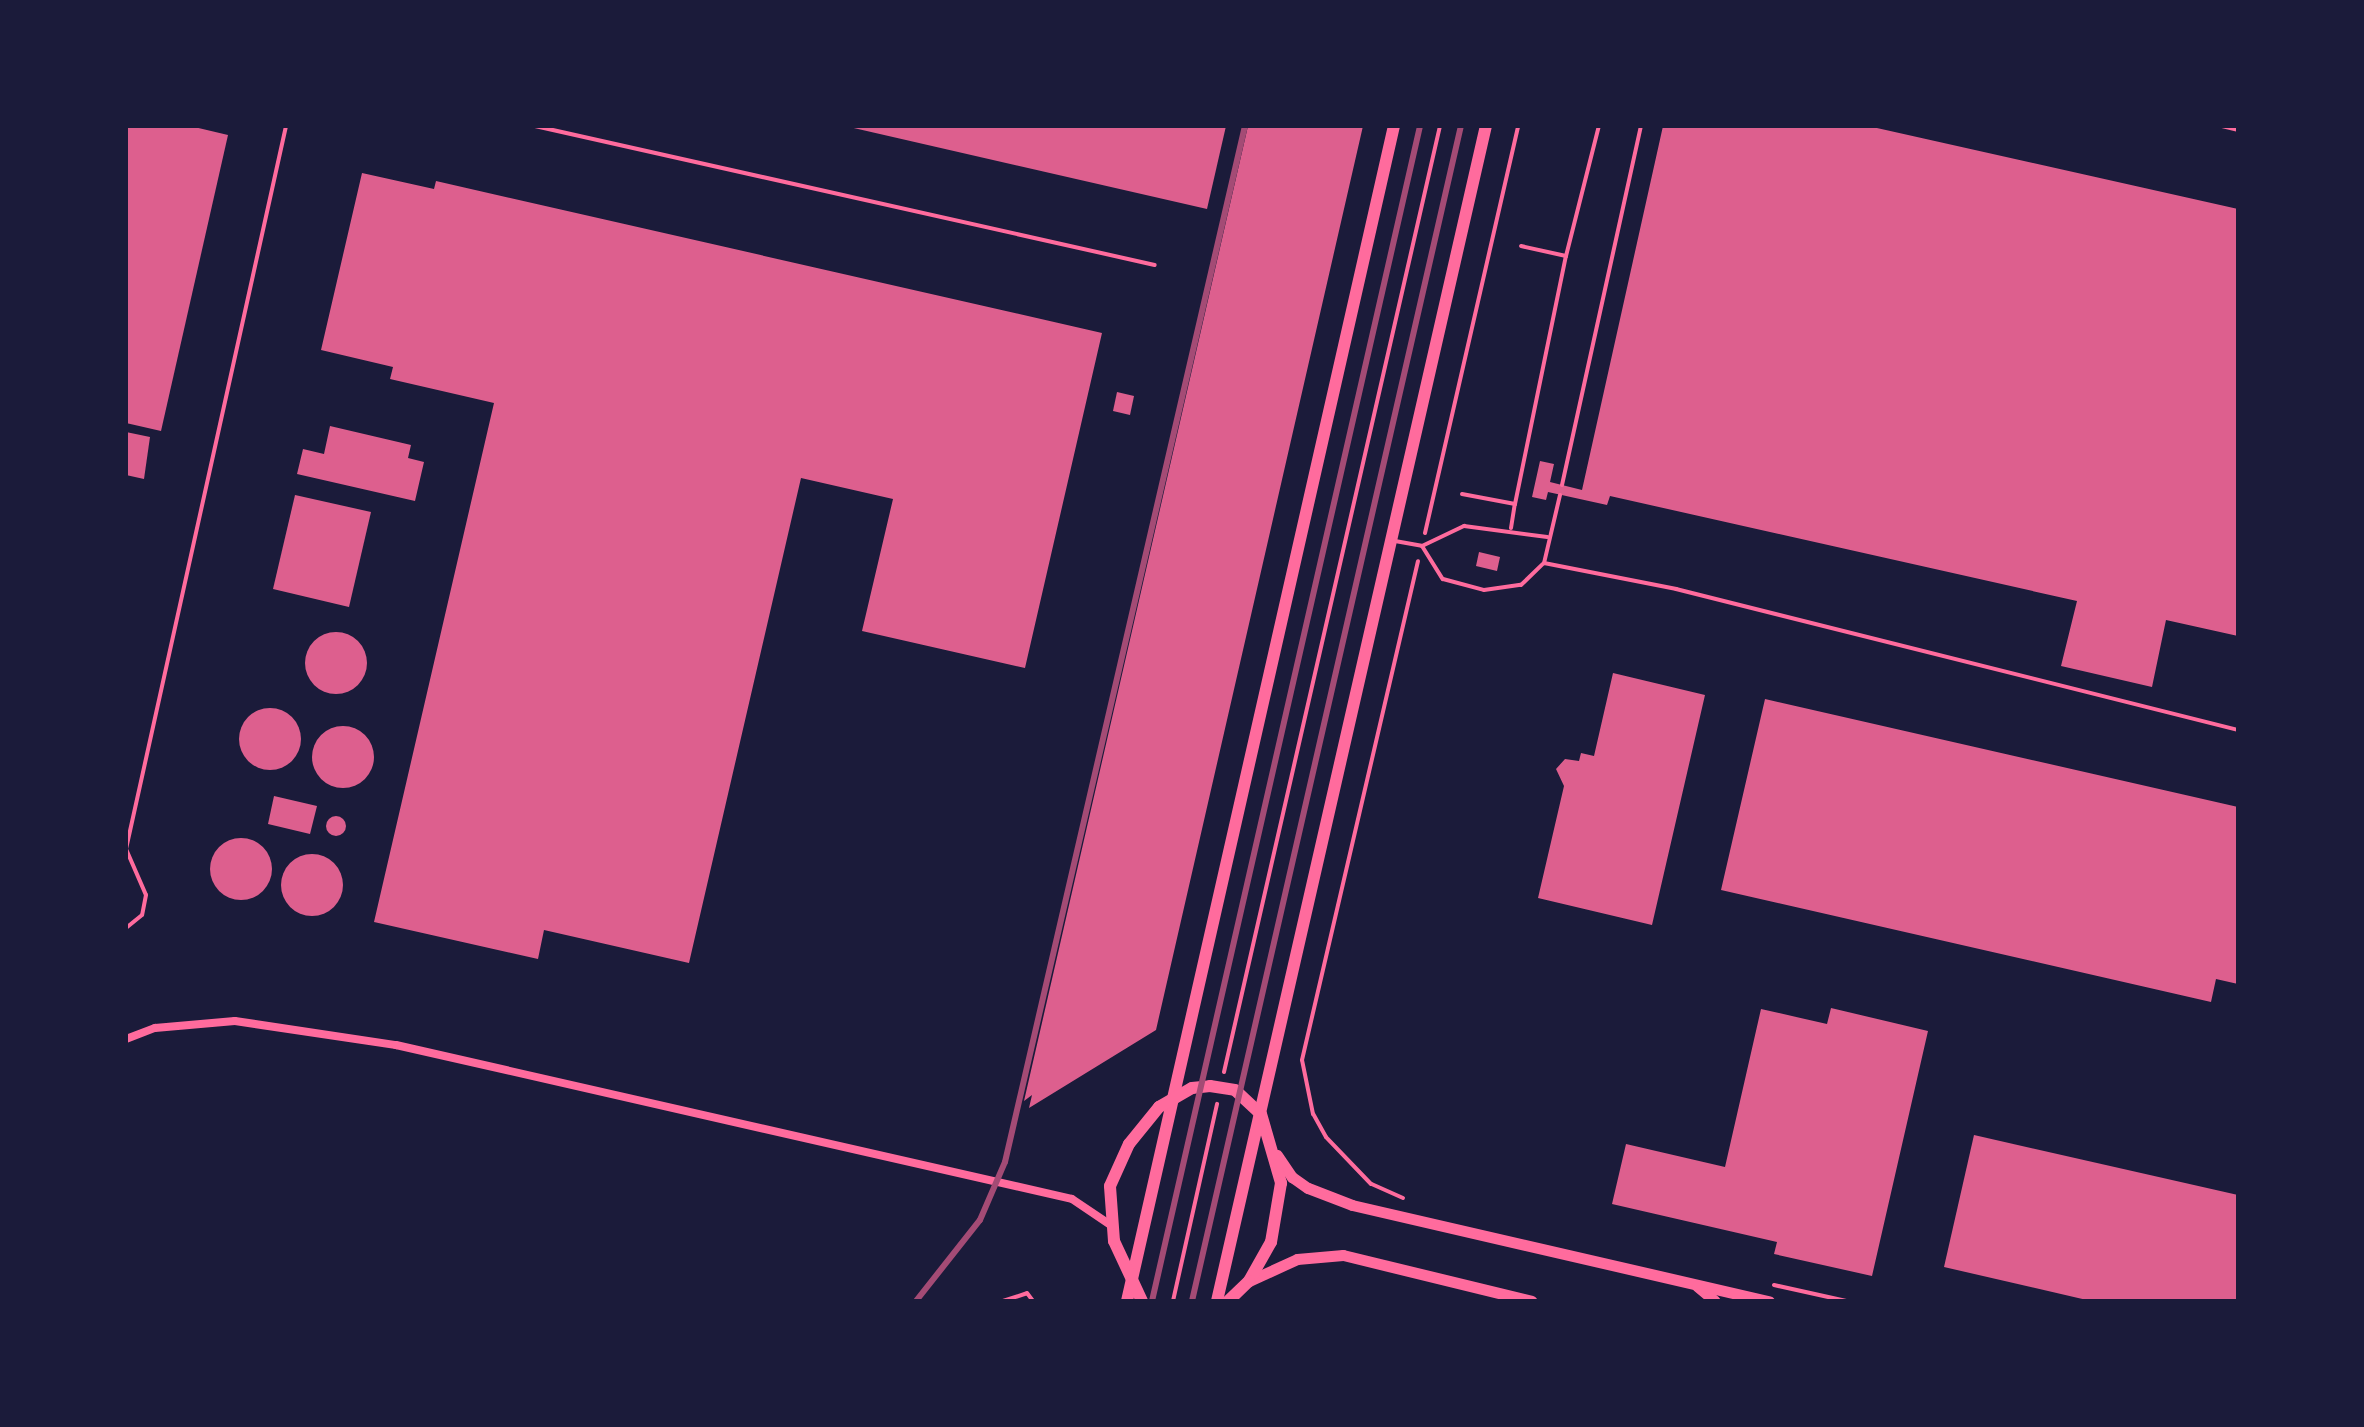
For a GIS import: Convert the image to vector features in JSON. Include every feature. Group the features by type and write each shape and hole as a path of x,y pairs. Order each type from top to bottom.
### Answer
{"main road":[{"path":"1127,1301 1394,126"},
{"path":"1217,1301 1486,126"},
{"path":"1142,1301 1131,1284 1109,1224 1110,1186 1143,1123 1171,1098 1192,1088 1221,1086 1248,1099 1261,1114 1277,1155 1278,1223 1249,1281 1228,1301"}],"street":[{"path":"126,1039 179,1024 235,1021 396,1045 1072,1199 1109,1224"},
{"path":"1277,1155 1292,1177 1308,1188 1352,1205 1769,1301"},
{"path":"1249,1281 1297,1259 1343,1255 1531,1301"},
{"path":"1693,1284 1715,1301"}],"lane":[{"path":"126,928 142,915 146,895 126,849 286,126"},
{"path":"535,126 1155,265"},
{"path":"1511,528 1566,256 1599,126"},
{"path":"1562,485 1588,383 1641,126"},
{"path":"2222,126 2238,130"},
{"path":"1521,246 1566,256"},
{"path":"1462,494 1515,504"},
{"path":"1422,546 1443,579 1484,590 1521,585 1544,563 1547,537 1560,495"},
{"path":"1391,540 1422,546 1464,526 1511,528 1547,537"},
{"path":"1544,563 1676,589 2238,730"},
{"path":"1003,1301 1027,1293 1033,1301"}],"path":[{"path":"1173,1301 1440,126"},
{"path":"1407,1200 1371,1184 1326,1137 1313,1114 1302,1060 1518,126"},
{"path":"1802,1298 1803,1291"}],"building":[{"path":"126,126 190,126 228,135 161,431 126,423"},
{"path":"845,126 1226,126 1207,209"},
{"path":"1248,126 1363,126 1156,1030 1029,1108 1032,1095 1024,1101"},
{"path":"1663,126 1868,126 2238,209 2238,636 2166,620 2152,687 2061,666 2077,601 1610,496 1607,505 1548,492 1546,500 1532,497 1540,461 1554,464 1550,482 1582,490"},
{"path":"362,173 434,189 436,181 1102,333 1025,668 862,631 893,499 801,478 689,963 544,930 538,959 374,922 494,403 390,379 393,367 321,350"},
{"path":"1117,392 1134,396 1130,415 1113,411"},
{"path":"330,426 411,445 408,458 424,462 415,501 297,474 303,449 324,454"},
{"path":"126,432 150,437 144,479 126,475"},
{"path":"295,495 371,512 349,607 273,589"},
{"path":"1479,552 1500,557 1497,571 1476,566"},
{"path":"336,632 358,641 367,663 358,685 336,694 314,685 305,663 314,641"},
{"path":"1613,673 1705,695 1652,925 1538,898 1564,786 1556,769 1565,759 1579,761 1581,753 1594,756"},
{"path":"1765,699 2238,807 2238,984 2216,979 2211,1002 1721,890"},
{"path":"270,708 292,717 301,739 292,761 270,770 248,761 239,739 248,717"},
{"path":"343,726 365,735 374,757 365,779 343,788 321,779 312,757 321,735"},
{"path":"274,796 317,806 310,834 268,824"},
{"path":"336,816 343,819 346,826 343,833 336,836 329,833 326,826 329,819"},
{"path":"241,838 263,847 272,869 263,891 241,900 219,891 210,869 219,847"},
{"path":"312,854 334,863 343,885 334,907 312,916 290,907 281,885 290,863"},
{"path":"1831,1008 1928,1031 1872,1276 1774,1254 1777,1242 1612,1204 1626,1144 1725,1167 1761,1009 1827,1024"},
{"path":"1974,1135 2238,1195 2238,1301 2091,1301 1944,1267"}],"railway":[{"path":"916,1301 980,1220 1005,1162 1245,126"},
{"path":"1152,1301 1420,126"},
{"path":"1192,1301 1461,126"}]}
